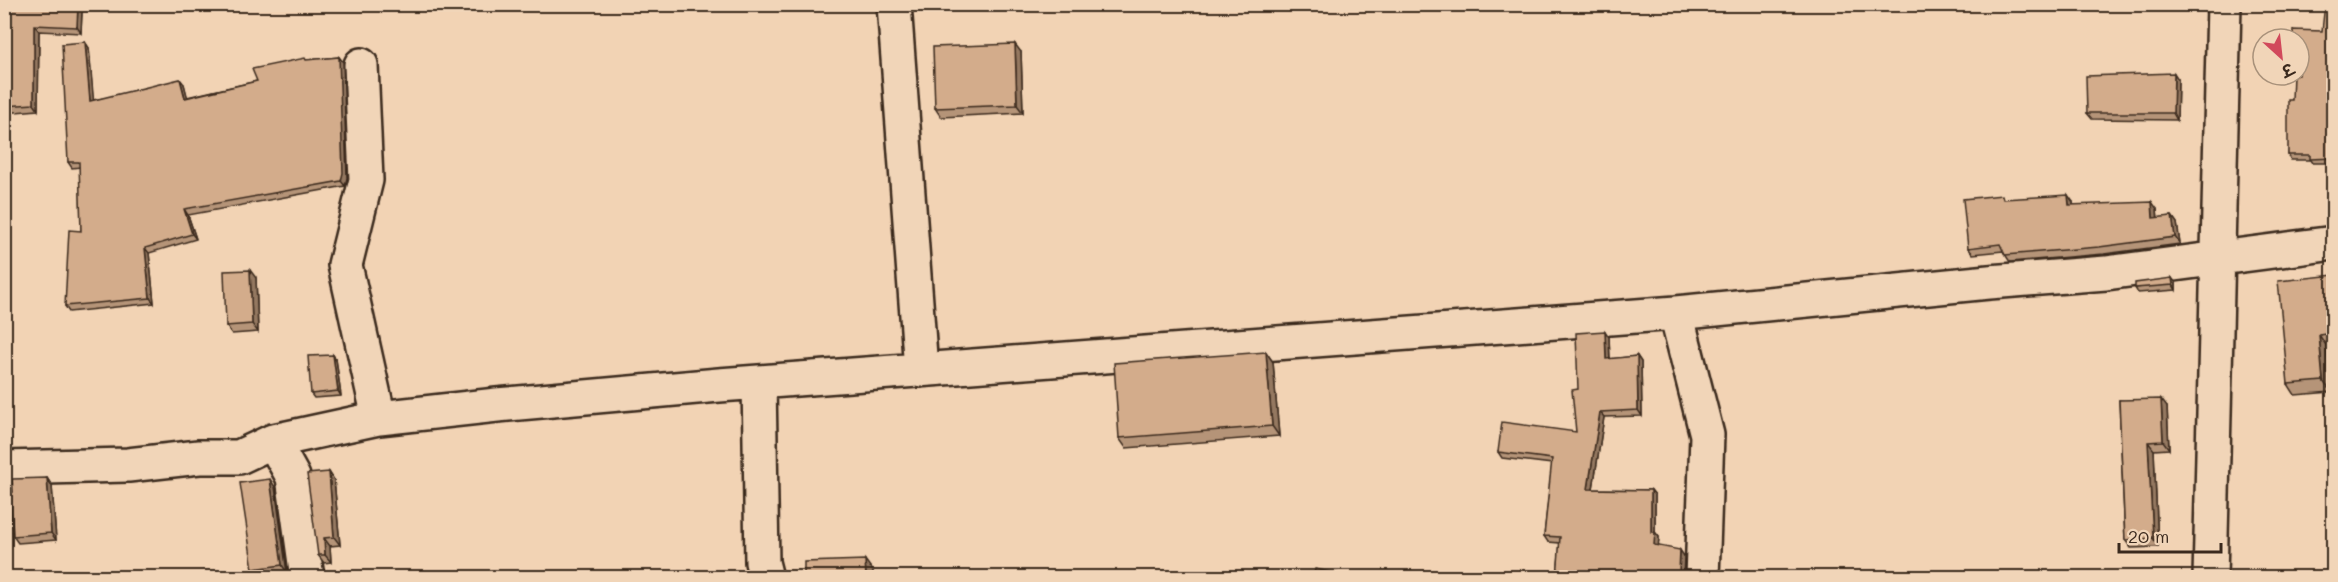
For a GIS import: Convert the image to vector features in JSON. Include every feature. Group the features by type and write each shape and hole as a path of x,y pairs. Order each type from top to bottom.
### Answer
{"street":[{"path":"894,4 921,370"},
{"path":"2210,578 2224,4"},
{"path":"362,65 366,180 345,265 379,418"},
{"path":"4,468 128,465 199,457 239,457 273,441 379,418 497,405 759,382 1676,313 1989,282 2106,273 2334,243"},
{"path":"1676,313 1707,435 1702,578"},
{"path":"759,382 762,562 766,578"},
{"path":"273,441 293,477 307,578"}],"building":[{"path":"4,4 86,4 78,5 77,27 34,25 34,104 4,106"},
{"path":"2325,4 2334,4 2334,158 2310,159 2310,155 2288,155 2288,100 2292,100 2293,87 2311,87 2311,31 2322,31"},
{"path":"85,42 90,101 180,79 185,98 257,81 252,69 305,58 306,60 339,57 343,173 341,181 184,209 192,234 145,248 150,298 65,306 69,230 81,231 79,162 68,162 62,44"},
{"path":"1015,44 1017,105 935,108 933,47"},
{"path":"2174,73 2173,113 2087,113 2086,76"},
{"path":"2002,195 2003,199 2068,195 2069,205 2152,202 2153,218 2172,216 2175,237 2099,247 2005,255 2000,244 1968,248 1963,199"},
{"path":"250,270 252,324 226,326 224,271"},
{"path":"2334,275 2334,333 2319,335 2323,381 2288,384 2278,281"},
{"path":"2172,278 2173,285 2135,288 2135,283"},
{"path":"1605,331 1606,359 1637,356 1638,410 1600,412 1588,489 1651,490 1651,532 1655,532 1654,545 1680,550 1681,578 1557,578 1560,537 1544,536 1552,459 1498,452 1502,422 1576,432 1572,390 1578,389 1576,333"},
{"path":"1266,352 1272,426 1119,438 1114,363"},
{"path":"333,355 338,391 311,394 308,356"},
{"path":"2161,399 2163,441 2148,442 2153,538 2125,540 2119,400"},
{"path":"329,472 334,537 324,538 325,555 318,555 307,474"},
{"path":"47,478 51,533 13,536 10,492 13,492 12,479"},
{"path":"270,479 282,565 253,569 240,483"},
{"path":"865,560 866,578 804,578 804,562"},
{"path":"1315,569 1341,574 1340,578 1313,578"}]}
